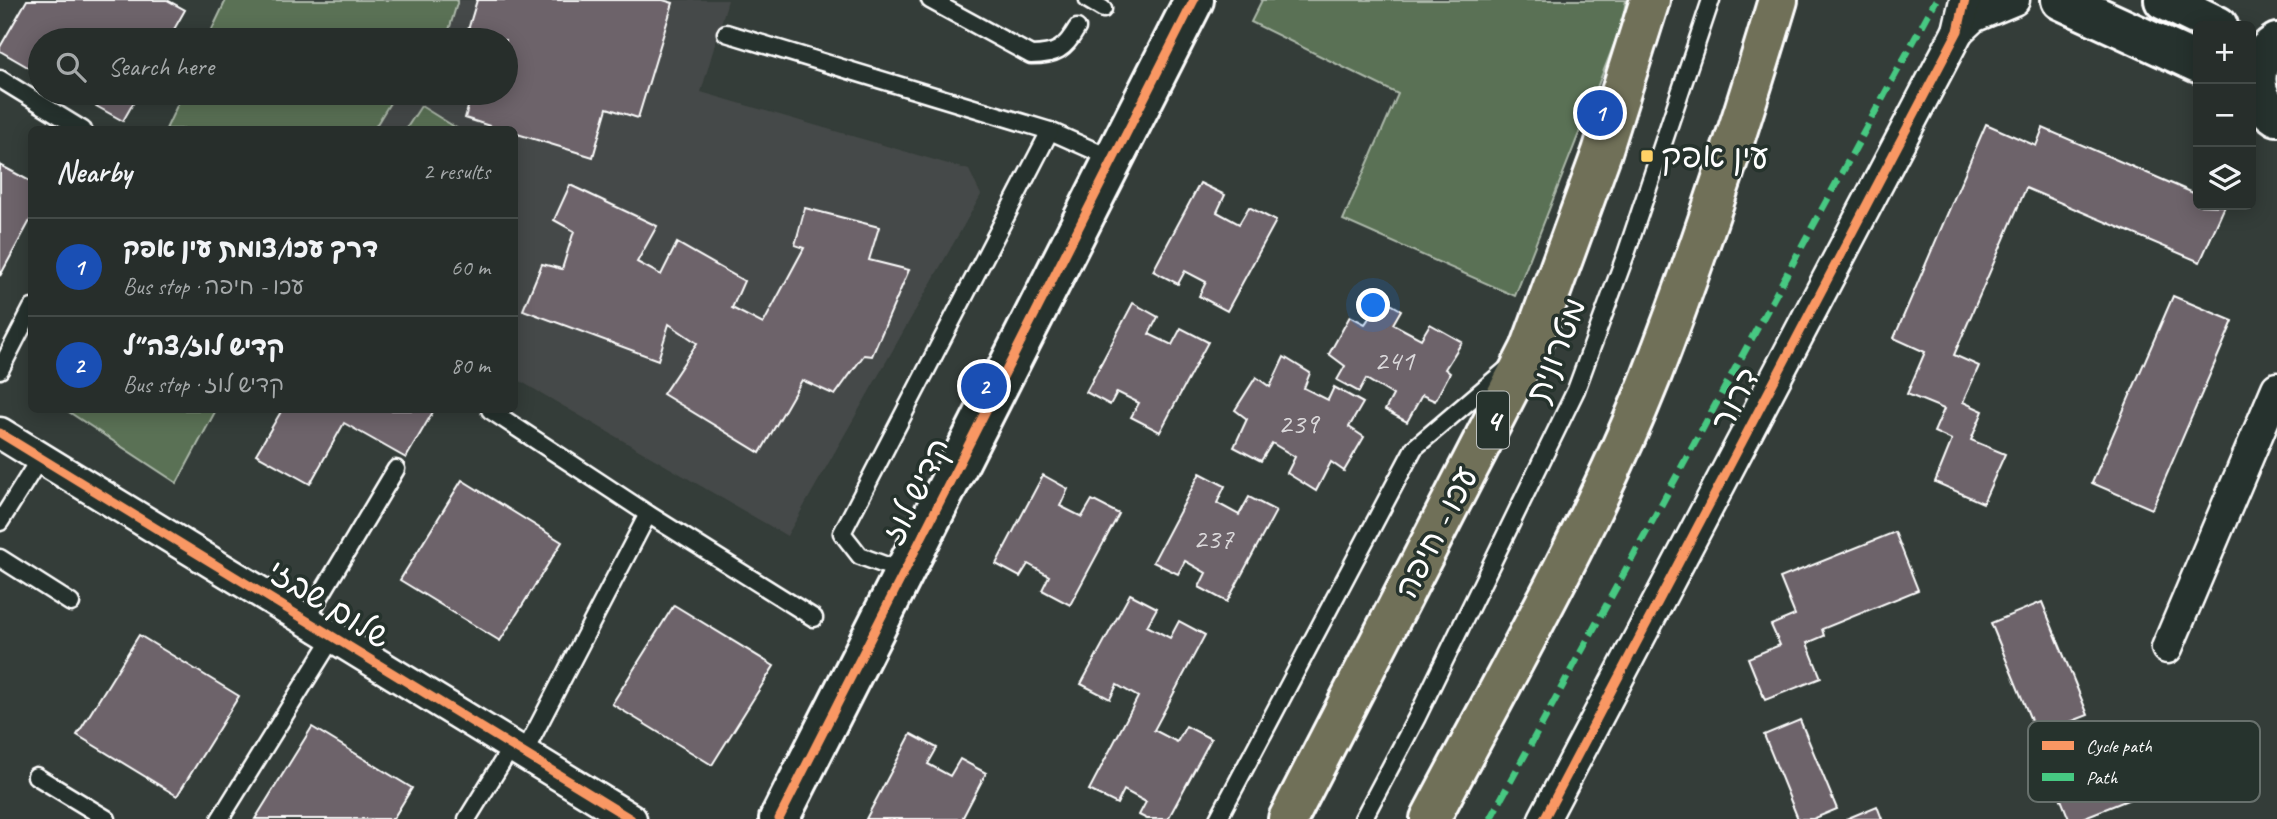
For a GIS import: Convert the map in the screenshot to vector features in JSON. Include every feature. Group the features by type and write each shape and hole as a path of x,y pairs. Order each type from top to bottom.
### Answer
{"highway":[{"name":"עכו - חיפה","path":"1288,819 1530,349 1602,152 1650,0"},
{"path":"1430,819 1566,560 1650,378 1708,218 1779,0"}],"street":[{"name":"קדיש לוז","path":"779,819 1194,0"},
{"name":"דרור","path":"1544,819 1958,31 1965,0"},
{"name":"דרור","path":"1958,31 1973,18 2014,0"},
{"path":"2061,0 2193,61"},
{"path":"2164,0 2208,21"},
{"path":"2262,101 2255,81 2257,67 2267,43"},
{"path":"2166,648 2277,388"},
{"name":"שלום שבזי","path":"0,433 631,819"}],"lane":[{"path":"930,0 1031,55 1046,55 1066,46 1077,28"},
{"path":"1088,0 1103,9"},
{"name":"מטרונית","path":"1363,819 1418,717 1576,390 1711,0"},
{"path":"726,33 1050,131 1113,159"},
{"path":"0,79 28,96"},
{"path":"42,105 76,126"},
{"path":"904,572 860,556 842,533 1050,131"},
{"path":"0,370 28,316"},
{"path":"1218,819 1414,448 1530,349"},
{"path":"494,413 814,618"},
{"path":"0,522 40,458"},
{"path":"306,620 396,469"},
{"path":"467,819 518,750 648,514"},
{"path":"0,558 71,603"},
{"path":"220,819 333,637"},
{"path":"36,776 107,819"}],"shaded area":[{"path":"458,0 728,0 701,92 969,170 981,195 787,536 518,380 518,126 376,126 389,105 518,105 518,28 450,28"}],"green space":[{"path":"226,0 458,0 450,28 213,28"},
{"path":"1262,0 1626,0 1622,24 1515,296 1343,220 1398,94 1251,22"},
{"path":"177,105 389,105 376,126 167,126"},
{"path":"421,106 453,126 408,126"},
{"path":"71,413 214,413 177,483"}],"building":[{"path":"27,0 167,0 185,10 175,28 28,28 28,67 0,51"},
{"path":"477,0 663,0 673,3 638,118 607,108 593,157 518,134 518,126 490,126 465,118 469,105 518,105 518,28 469,28"},
{"path":"94,105 132,105 123,121"},
{"path":"1986,124 2036,146 2043,128 2193,193 2193,210 2223,210 2200,262 2026,188 1954,355 1979,366 1963,402 1983,411 1971,440 2005,454 1983,503 1935,482 1952,440 1934,432 1944,409 1907,394 1925,352 1894,338"},
{"path":"0,165 28,180 28,224 0,276"},
{"path":"1200,183 1225,195 1217,212 1239,224 1249,207 1276,221 1227,311 1199,296 1206,282 1185,271 1178,284 1153,271"},
{"path":"570,185 657,226 637,262 661,275 677,243 744,281 732,308 763,324 804,248 795,245 805,208 879,227 869,260 909,270 872,356 864,355 835,395 802,380 760,453 663,394 697,343 669,324 658,360 523,310 542,264 562,269 574,231 554,220"},
{"path":"2173,296 2233,321 2152,509 2092,483"},
{"path":"1382,299 1401,310 1393,324 1421,339 1430,324 1462,342 1445,369 1450,373 1435,401 1422,395 1407,422 1385,410 1393,395 1366,379 1359,392 1337,380 1345,366 1329,354 1350,316 1365,324"},
{"path":"1133,303 1158,317 1149,334 1172,345 1181,328 1208,342 1160,432 1131,417 1139,403 1117,392 1110,405 1086,392"},
{"path":"1284,357 1310,373 1304,388 1328,400 1334,387 1363,403 1349,427 1364,437 1344,471 1331,462 1316,491 1287,473 1295,457 1272,443 1261,461 1234,447 1247,419 1235,410 1256,377 1270,387"},
{"path":"280,413 432,413 406,458 344,423 310,484 256,454"},
{"path":"1200,473 1225,486 1217,503 1239,515 1249,497 1276,511 1227,602 1199,587 1206,573 1185,561 1178,574 1153,562"},
{"path":"1043,475 1068,489 1060,506 1082,517 1092,500 1119,514 1070,605 1042,590 1049,576 1028,564 1020,577 996,564"},
{"path":"462,480 562,542 500,641 400,580"},
{"path":"1895,532 1918,590 1822,629 1824,636 1807,643 1821,678 1765,700 1748,658 1780,645 1771,625 1795,615 1780,578"},
{"path":"1130,594 1157,608 1147,626 1170,638 1179,621 1205,635 1154,730 1177,742 1186,726 1211,739 1168,819 1147,819 1139,815 1146,802 1124,790 1117,804 1089,790 1138,697 1117,685 1110,699 1081,684"},
{"path":"2042,602 2088,715 2073,721 2031,721 1991,623"},
{"path":"674,605 774,666 712,765 612,704"},
{"path":"139,635 239,696 177,796 77,735"},
{"path":"1800,720 1837,809 1813,819 1798,819 1764,735"},
{"path":"312,727 412,788 393,819 255,819"},
{"path":"911,734 937,748 928,764 950,776 960,759 986,773 962,819 866,819"},
{"path":"2062,802 2123,802 2080,819 2069,819"},
{"path":"1877,806 1882,819 1846,819"}],"marked path":[{"path":"1490,819 1936,0"}],"cycle path":[{"path":"779,819 1194,0"},
{"path":"1544,819 1958,31 1965,0"},
{"path":"0,433 631,819"}],"place":[{"name":"דרך עכו/צומת עין אפק","path":"1600,113"},
{"name":"עין אפק","path":"1647,156"},
{"name":"קדיש לוז/צה״ל","path":"984,386"}]}
